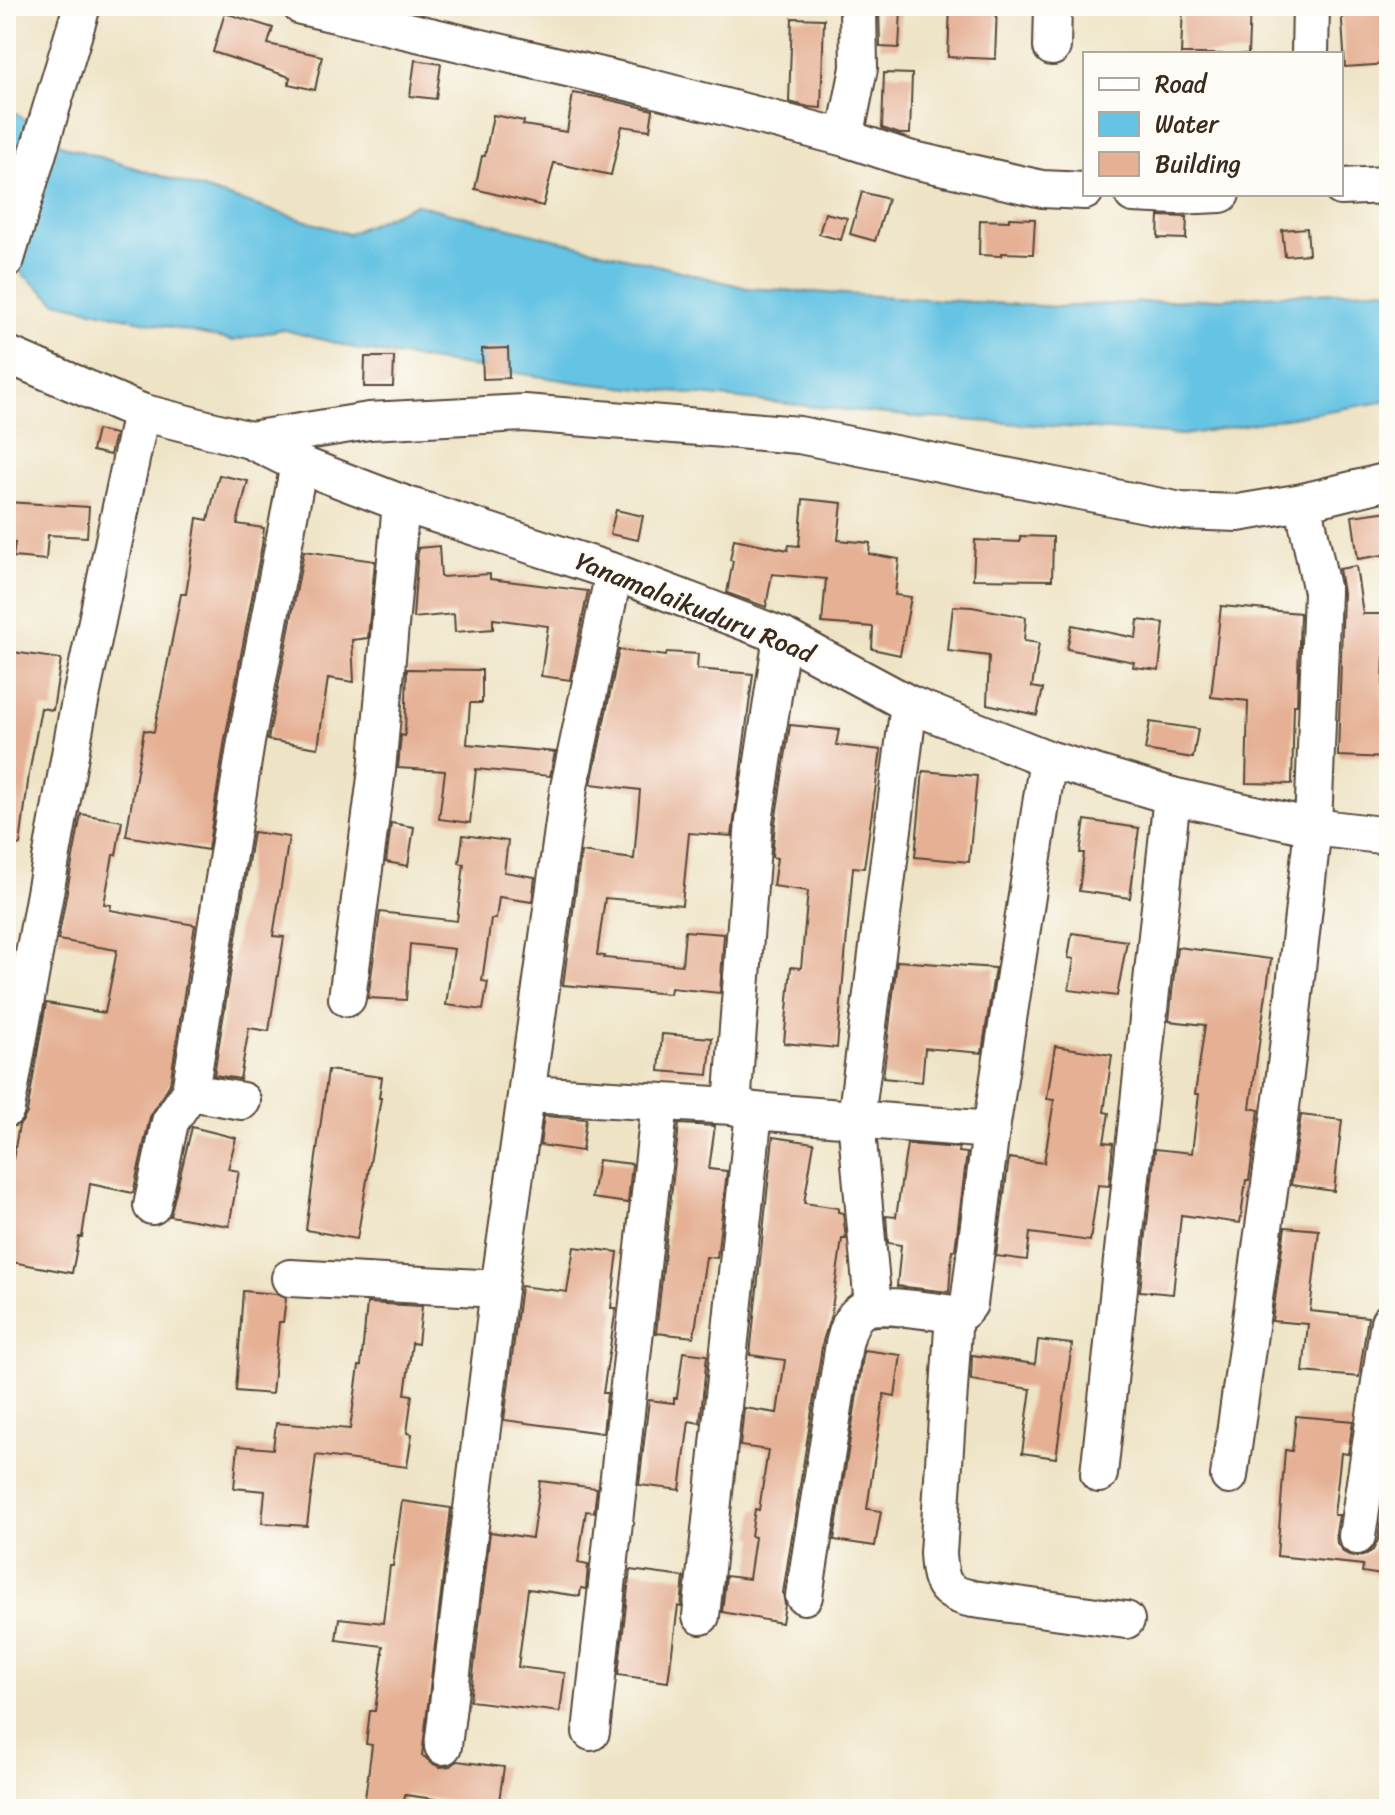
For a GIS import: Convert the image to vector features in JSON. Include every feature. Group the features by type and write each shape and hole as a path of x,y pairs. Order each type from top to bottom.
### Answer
{"street":[{"path":"301,6 640,85 845,138 909,159 1042,189 1083,191"},
{"path":"845,138 859,68 858,6"},
{"path":"1052,47 1053,6"},
{"path":"1310,52 1311,6"},
{"path":"6,259 80,11"},
{"path":"1343,187 1389,185"},
{"name":"Yanamalaikuduru Road","path":"7,358 141,412 250,440 299,464 401,503 614,572 782,636 909,704 1048,759 1172,796 1313,827 1389,836"},
{"path":"6,1109 77,716 141,412"},
{"path":"250,440 369,421 524,413 799,435 1181,511 1238,513 1303,502 1389,481"},
{"path":"152,1206 170,1122 190,1092 246,742 299,464"},
{"path":"1229,1476 1283,1092 1313,827 1322,592 1303,502"},
{"path":"347,998 377,770 401,503"},
{"path":"443,1746 499,1289 569,787 614,572"},
{"path":"701,1616 743,1108 754,821 782,636"},
{"path":"873,1306 856,1119 909,704"},
{"path":"804,1596 844,1344 850,1323 859,1311 873,1306 954,1314 963,1311 969,1304 991,1130 1048,759"},
{"path":"1099,1474 1172,796"},
{"path":"190,1092 242,1101"},
{"path":"527,1094 743,1108 991,1130"},
{"path":"591,1732 660,1102"},
{"path":"290,1278 499,1289"},
{"path":"954,1314 938,1553 939,1573 945,1587 956,1596 1126,1620"},
{"path":"1357,1536 1389,1322"}],"water":[{"path":"6,106 64,146 348,234 416,204 747,288 1057,307 1389,289 1389,401 1183,435 916,417 582,383 362,350 281,329 233,341 56,302 6,264"}],"building":[{"path":"950,6 997,6 995,59 948,57"},
{"path":"1183,6 1250,6 1248,52 1181,52"},
{"path":"1341,6 1389,6 1389,64 1345,67"},
{"path":"879,9 901,10 899,48 880,47"},
{"path":"225,13 273,28 268,44 322,56 315,90 289,84 290,77 213,52"},
{"path":"792,18 824,19 821,108 789,102"},
{"path":"415,60 441,64 436,99 410,96"},
{"path":"884,73 912,74 910,134 882,128"},
{"path":"573,93 653,110 650,130 622,126 611,175 554,163 543,206 475,189 493,115 524,121 523,125 567,132"},
{"path":"862,192 888,199 875,241 850,234"},
{"path":"825,213 847,218 841,240 819,234"},
{"path":"1159,216 1187,217 1186,239 1158,238"},
{"path":"1009,218 1035,219 1033,254 979,255 980,220 1009,221"},
{"path":"1307,228 1309,254 1285,256 1282,230"},
{"path":"508,348 509,378 483,379 482,349"},
{"path":"365,357 394,357 393,387 364,387"},
{"path":"97,430 115,434 110,455 92,451"},
{"path":"219,475 248,481 237,524 264,528 208,850 126,836 144,730 154,732 181,594 186,594 197,518 208,520"},
{"path":"803,499 842,503 838,540 870,543 869,554 899,559 895,595 911,597 900,655 872,649 873,627 822,623 826,579 772,574 766,607 727,593 734,539 788,550 789,545 799,546"},
{"path":"6,502 89,507 87,537 48,535 46,560 13,557 15,543 6,542"},
{"path":"616,510 643,516 638,540 610,534"},
{"path":"1389,511 1389,554 1358,559 1352,516"},
{"path":"1020,536 1053,537 1052,580 973,579 975,540 1020,542"},
{"path":"439,546 441,577 490,574 490,579 588,591 570,680 541,676 548,626 493,619 493,629 455,632 454,614 413,618 418,548"},
{"path":"304,551 375,561 368,638 352,640 354,682 328,678 318,748 268,740"},
{"path":"1356,566 1363,614 1389,614 1389,657 1384,657 1382,715 1389,715 1389,758 1338,756 1343,593 1339,569"},
{"path":"953,606 1026,617 1024,641 1039,643 1032,687 1043,689 1037,715 987,704 989,656 948,651"},
{"path":"1221,606 1300,613 1292,784 1246,783 1248,701 1211,697"},
{"path":"1138,620 1164,623 1159,670 1133,667 1134,662 1067,649 1072,625 1136,638"},
{"path":"619,650 666,656 667,652 698,654 697,669 753,674 732,836 689,833 682,905 605,898 597,955 682,965 685,931 724,934 720,993 671,988 670,994 563,985 581,852 634,859 640,790 591,784"},
{"path":"6,651 61,659 53,710 41,708 20,845 6,844"},
{"path":"407,669 482,670 482,703 470,703 467,744 555,752 550,776 476,769 470,823 439,819 445,771 398,768 401,735 405,736"},
{"path":"1150,722 1198,729 1193,758 1145,750"},
{"path":"790,725 839,730 836,745 881,750 864,868 853,867 837,1048 784,1043 791,967 801,968 808,891 773,886 777,858 772,857 775,823"},
{"path":"923,771 977,776 969,862 915,857"},
{"path":"81,814 122,821 104,904 111,905 110,910 195,925 170,1084 150,1117 133,1193 90,1184 82,1237 79,1237 72,1273 6,1261 6,1158 13,1159 19,1125 27,1113 46,1003 105,1013 117,950 58,940"},
{"path":"1085,820 1139,828 1130,898 1079,891"},
{"path":"391,823 414,827 408,866 386,862"},
{"path":"253,832 289,837 273,936 284,937 269,1031 249,1028 240,1079 214,1075"},
{"path":"463,835 508,841 504,872 535,877 532,902 499,897 496,919 491,919 482,981 488,982 483,1010 446,1005 454,949 410,944 406,1000 368,998 380,912 457,921 464,864 459,863"},
{"path":"1072,933 1127,941 1117,996 1069,990 1074,959 1068,958"},
{"path":"1177,947 1271,959 1250,1108 1259,1110 1240,1223 1181,1215 1173,1294 1140,1291 1155,1149 1192,1153 1199,1094 1195,1094 1205,1025 1169,1021"},
{"path":"897,961 995,968 982,1053 925,1048 922,1082 883,1078"},
{"path":"662,1034 712,1038 708,1075 659,1071"},
{"path":"1055,1046 1112,1055 1104,1112 1109,1113 1104,1142 1113,1143 1109,1186 1098,1185 1090,1241 1030,1233 1027,1260 996,1256 1009,1158 1044,1163 1054,1100 1047,1099"},
{"path":"328,1070 382,1077 357,1239 306,1230"},
{"path":"1301,1115 1342,1120 1334,1191 1291,1185"},
{"path":"544,1116 586,1119 582,1151 540,1145"},
{"path":"679,1124 715,1126 709,1169 727,1171 717,1258 706,1257 694,1337 656,1333"},
{"path":"192,1127 236,1138 228,1169 239,1171 229,1226 170,1216"},
{"path":"773,1137 814,1143 804,1203 838,1208 838,1212 843,1213 846,1239 842,1239 831,1315 823,1341 783,1593 782,1623 722,1612 726,1576 749,1579 755,1537 751,1536 755,1509 759,1510 768,1450 740,1446 744,1408 777,1413 785,1360 750,1355"},
{"path":"907,1144 959,1148 959,1152 967,1153 955,1250 952,1250 949,1292 897,1286 901,1245 888,1243 886,1216 896,1217"},
{"path":"598,1160 632,1164 628,1203 592,1198"},
{"path":"1285,1227 1319,1230 1310,1311 1368,1317 1359,1377 1303,1372 1308,1324 1272,1321"},
{"path":"574,1247 618,1252 611,1308 616,1308 603,1393 607,1393 603,1433 504,1420 521,1286 567,1292"},
{"path":"243,1291 277,1294 286,1298 283,1322 279,1322 272,1394 236,1391"},
{"path":"367,1303 422,1306 418,1344 412,1343 405,1394 412,1395 407,1433 412,1434 407,1467 316,1455 307,1526 262,1523 265,1491 234,1488 238,1446 273,1449 276,1423 350,1429 361,1366"},
{"path":"1038,1340 1072,1344 1056,1458 1022,1453 1031,1389 971,1380 972,1355 1035,1364"},
{"path":"864,1350 901,1355 895,1396 884,1394 867,1509 881,1511 875,1546 834,1540"},
{"path":"683,1352 707,1355 700,1423 689,1421 680,1490 639,1485 649,1400 674,1403"},
{"path":"1296,1416 1353,1421 1348,1454 1341,1453 1334,1515 1339,1515 1337,1543 1343,1552 1353,1557 1365,1555 1373,1550 1378,1540 1381,1520 1389,1521 1389,1576 1362,1572 1363,1565 1277,1556 1285,1450 1292,1451"},
{"path":"540,1481 597,1488 594,1512 586,1511 578,1563 588,1565 586,1589 581,1588 580,1596 528,1589 518,1667 565,1673 560,1712 470,1701 490,1532 532,1538"},
{"path":"402,1501 451,1508 422,1756 440,1767 457,1761 504,1767 498,1808 405,1795 403,1809 364,1806 372,1745 366,1744 370,1711 375,1711 383,1646 336,1640 339,1618 383,1623"},
{"path":"630,1570 684,1577 668,1682 618,1675"}]}
